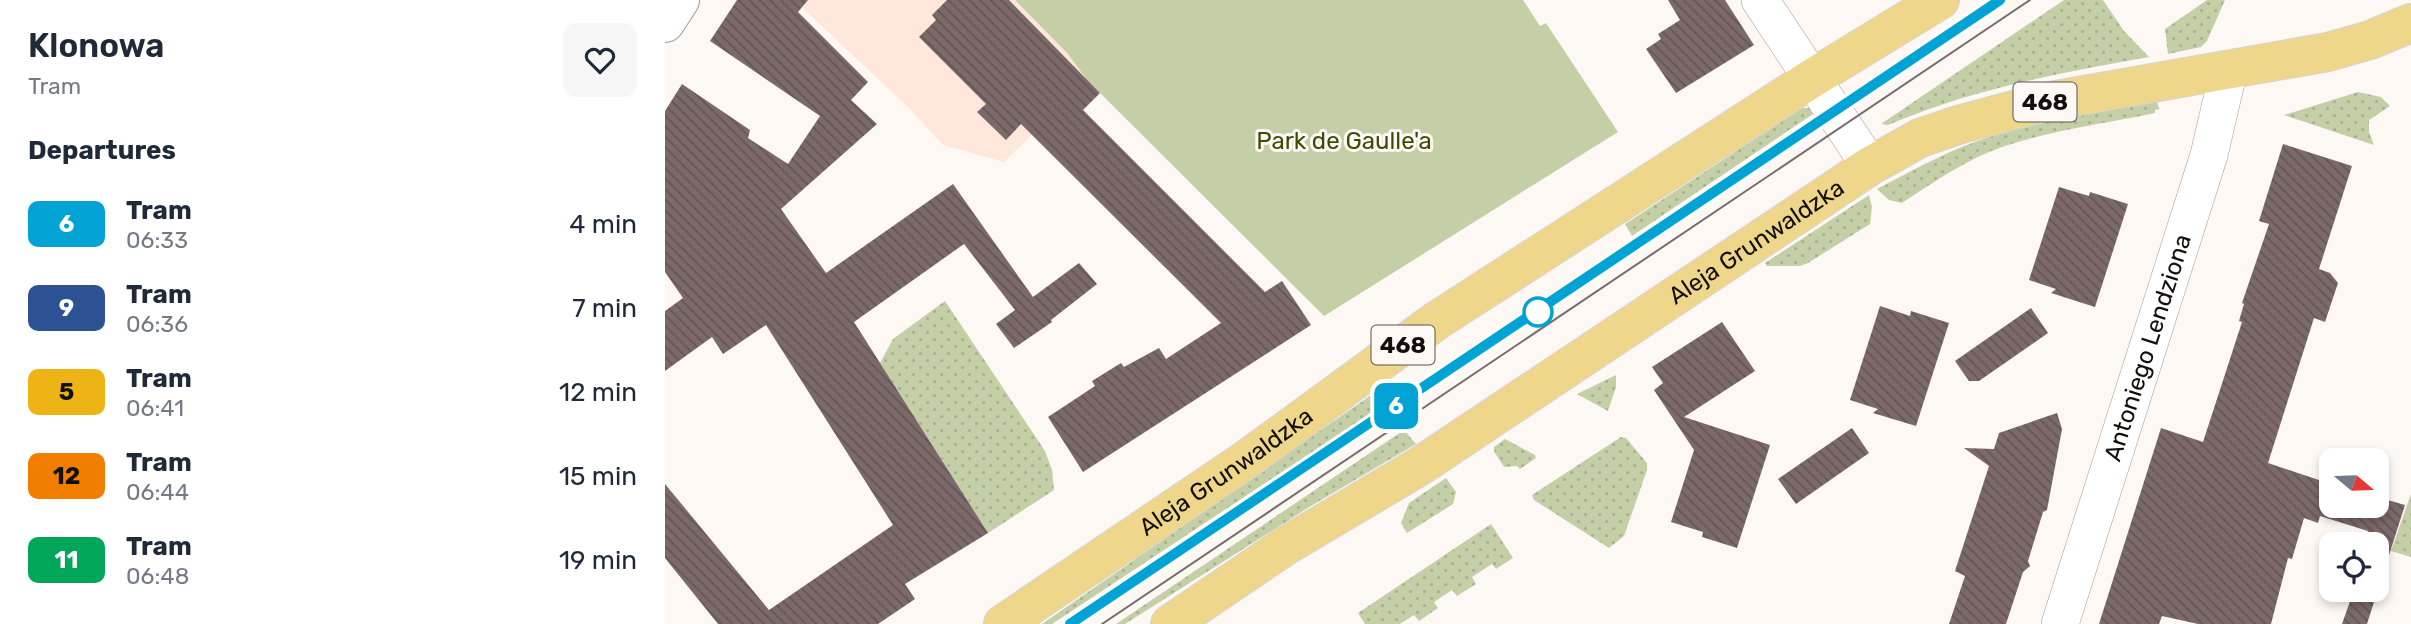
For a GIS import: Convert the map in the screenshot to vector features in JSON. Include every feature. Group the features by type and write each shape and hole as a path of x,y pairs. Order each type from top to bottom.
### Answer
{"main road":[{"name":"Aleja Grunwaldzka","path":"1003,624 1247,459 1436,321 1811,79 1940,0"},
{"name":"Aleja Grunwaldzka","path":"1170,624 1287,545 1420,467 1870,166 1920,138 2039,103 2328,52 2370,40 2411,23"}],"street":[{"path":"665,23 680,0"},
{"path":"1760,0 1870,166"},
{"name":"Antoniego Lendziona","path":"2060,624 2205,168 2229,69"}],"shaded area":[{"path":"794,0 1015,0 1068,54 1087,80 1004,162 943,145 908,107"}],"green space":[{"name":"Park de Gaulle'a","path":"1015,0 1523,0 1540,26 1546,23 1618,132 1324,316 1087,80 1068,54"},
{"path":"2064,0 2103,0 2124,31 2149,57 2082,69 1984,92 1919,112 1888,125 1881,124"},
{"path":"2207,0 2225,0 2207,41 2201,47 2168,54 2165,29"},
{"path":"2358,92 2381,97 2390,106 2369,120 2369,132 2374,145 2284,115"},
{"path":"2157,101 2159,109 2155,110 2155,113 2039,136 1988,152 1950,172 1902,203 1889,200 1877,189 1946,154 1989,137 2052,121"},
{"path":"1802,108 1809,108 1813,114 1632,236 1625,224"},
{"path":"1869,195 1872,207 1870,224 1808,263 1800,266 1767,266 1765,263"},
{"path":"945,301 1045,451 1052,470 1054,490 988,533 880,363 893,339"},
{"path":"1616,375 1616,387 1608,411 1577,394"},
{"path":"1374,393 1385,404 1052,624 1042,624"},
{"path":"1404,430 1416,444 1311,506 1125,624 1116,624"},
{"path":"1621,437 1626,438 1647,463 1647,470 1624,536 1609,548 1534,500 1532,495"},
{"path":"1505,439 1536,458 1520,469 1517,466 1504,467 1494,447"},
{"path":"1446,478 1456,492 1453,504 1407,533 1401,523 1409,503"},
{"path":"2411,494 2411,557 2391,551"},
{"path":"1491,524 1513,558 1496,569 1492,564 1472,577 1476,584 1457,596 1452,590 1434,602 1438,608 1419,621 1414,615 1400,624 1365,624 1358,613"}],"building":[{"path":"737,0 808,0 798,12 868,82 851,100 877,124 781,209 826,273 953,184 1033,297 1079,263 1097,284 1051,320 1052,322 1014,348 996,324 1015,310 964,244 854,322 988,533 905,584 915,599 878,624 718,624 665,558 665,484 769,610 893,525 766,325 723,354 712,337 665,371 665,311 683,298 665,272 665,111 682,84 750,130 748,138 788,164 820,116 710,41"},
{"path":"947,0 1009,0 1100,93 1083,110 1265,292 1282,281 1311,325 1083,472 1048,417 1095,386 1092,381 1121,363 1124,367 1159,348 1166,359 1221,323 1021,124 1006,140 977,112 986,104 919,37 936,20 932,15"},
{"path":"1668,0 1725,0 1754,45 1676,93 1646,49 1661,39 1658,34 1680,20"},
{"path":"2283,144 2352,166 2319,269 2330,273 2338,283 2325,322 2314,318 2268,463 2319,480 2318,523 2304,518 2292,559 2288,558 2271,624 2198,624 2162,616 2159,624 2099,624 2161,428 2203,442 2242,322 2239,321 2244,304 2242,303 2269,224 2259,221"},
{"path":"2059,187 2089,196 2090,192 2128,204 2095,307 2051,293 2056,289 2029,280"},
{"path":"1880,306 1910,316 1911,311 1949,323 1916,426 1873,413 1878,409 1850,400"},
{"path":"2031,308 2048,333 1979,381 1969,381 1955,361"},
{"path":"1722,322 1755,371 1684,417 1770,445 1737,548 1702,537 1703,532 1671,522 1694,450 1654,390 1663,383 1652,367"},
{"path":"2057,413 2062,429 2047,510 2043,512 2028,561 2030,566 2023,572 2006,624 1949,624 1965,576 1955,571 1989,466 1964,448 1994,449 1999,433"},
{"path":"1852,428 1869,453 1796,504 1778,479"},
{"path":"2389,500 2405,505 2389,555 2389,532 2368,531 2326,518 2389,518"},
{"path":"2350,602 2374,602 2367,624 2342,624"}],"tram line":[{"path":"1070,624 2000,0"},
{"name":"6","path":"1070,624 2000,0"},
{"path":"1102,624 2030,0"}]}
